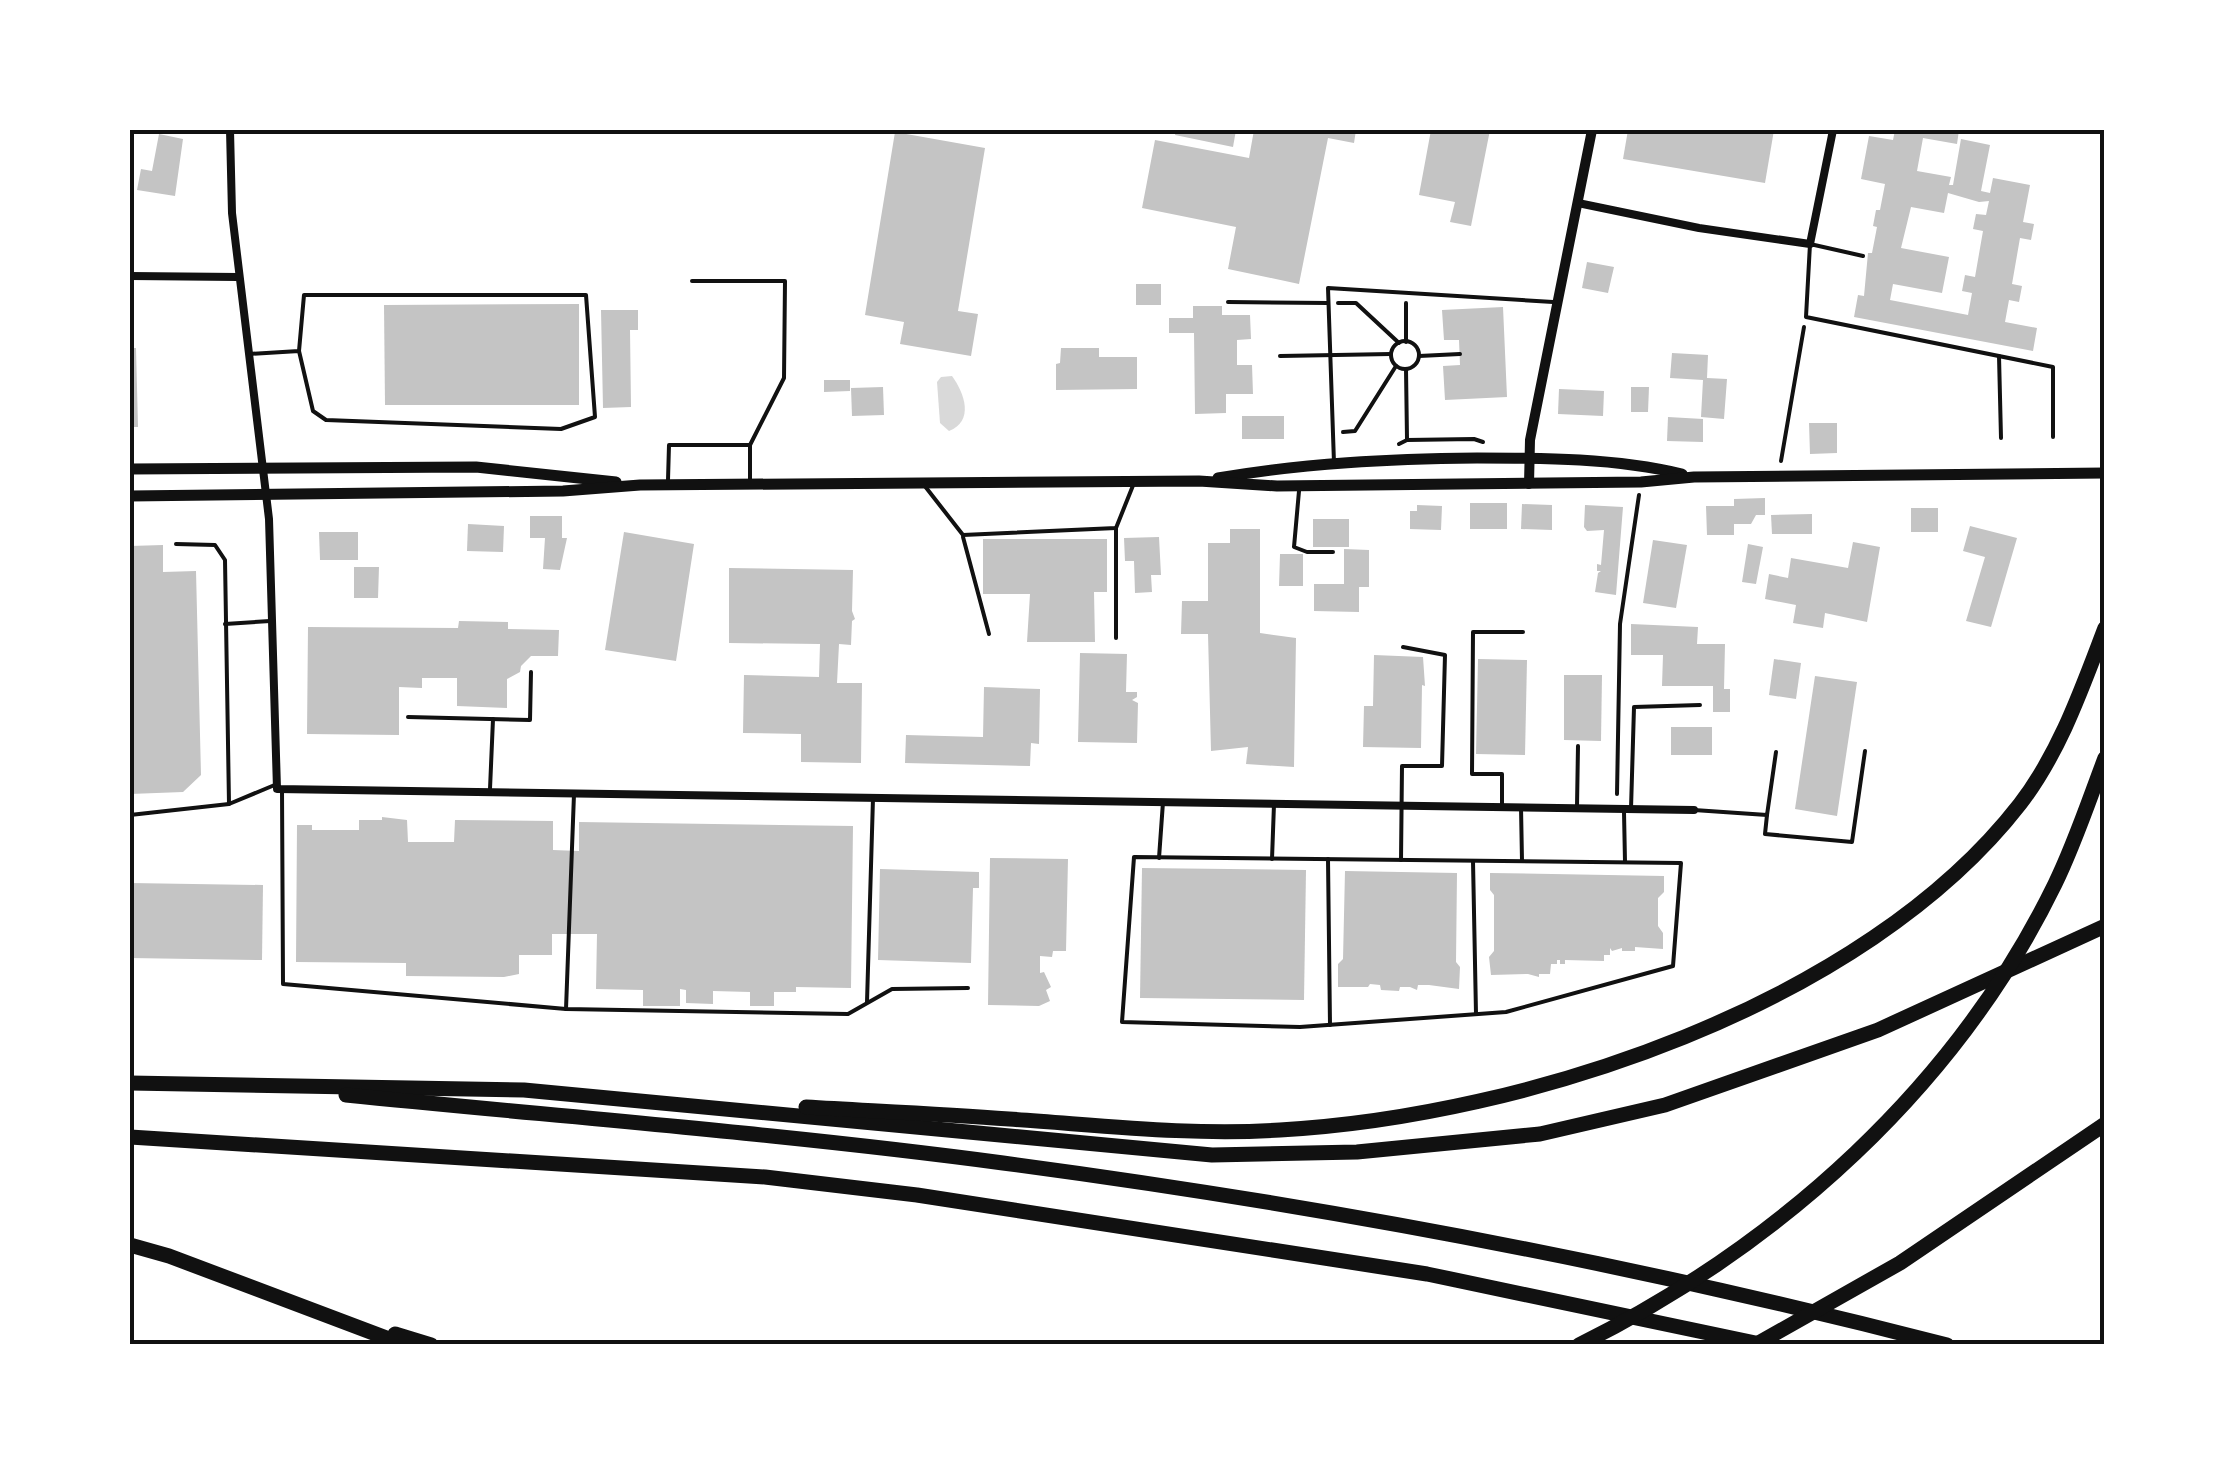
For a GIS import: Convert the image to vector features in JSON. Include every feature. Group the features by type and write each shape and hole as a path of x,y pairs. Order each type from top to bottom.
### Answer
{"highway":[{"path":"130,1083 524,1090 1214,1132 1281,1130 1422,1114 1561,1080 1666,1045 1824,969 1904,918 1971,858 2021,802 2055,746 2105,628"},
{"path":"1580,1345 1661,1301 1764,1230 1819,1187 1936,1069 2020,949 2074,843 2105,758"},
{"path":"524,1090 1212,1155 1357,1152 1521,1136 1665,1105 1878,1030 2105,926"},
{"path":"233,1083 1058,1171 1602,1265 1955,1345"},
{"path":"1755,1345 1900,1263 2105,1124"},
{"path":"130,1137 765,1178 916,1195 1427,1274 1766,1345"},
{"path":"130,1245 405,1345"},
{"path":"296,1303 431,1345"},
{"path":"1922,1338 1947,1345"}],"main road":[{"path":"1199,481 1334,463 1530,458 1643,464 1694,476"},
{"path":"130,469 488,467 640,485"},
{"path":"130,496 544,491 640,485 1199,481 1299,486 1641,482 1694,476 2105,473"}],"street":[{"path":"230,130 238,277 266,495 279,786 1694,810"},
{"path":"1529,484 1530,458 1592,130"},
{"path":"1578,203 1706,230 1810,244 1833,130"},
{"path":"130,276 238,277"}],"lane":[{"path":"1863,256 1810,244 1806,318 2054,367 2053,437"},
{"path":"692,281 785,281 784,378 750,445 750,484"},
{"path":"1334,463 1328,288 1558,302"},
{"path":"304,295 586,295 595,417 561,429 326,420 313,411 299,351 304,295"},
{"path":"1228,302 1329,303"},
{"path":"1406,342 1416,347 1419,356 1416,364 1406,369 1396,366 1391,354 1399,343 1406,342"},
{"path":"248,354 299,351"},
{"path":"1280,356 1391,354"},
{"path":"1999,356 2002,438"},
{"path":"668,485 669,445 750,445"},
{"path":"1116,638 1116,528 1135,482"},
{"path":"924,485 963,535 989,634"},
{"path":"1299,486 1294,546 1307,552 1333,552"},
{"path":"963,535 1116,528"},
{"path":"176,544 214,545 226,560 229,804"},
{"path":"224,624 272,620"},
{"path":"1502,807 1502,774 1472,774 1473,632 1523,632"},
{"path":"1401,860 1402,766 1442,766 1444,674 1444,656 1402,647"},
{"path":"408,716 530,720 531,672"},
{"path":"1625,862 1624,809 1634,707 1700,705"},
{"path":"490,792 493,719"},
{"path":"1577,808 1578,746"},
{"path":"1776,752 1765,834 1852,842 1865,751"},
{"path":"130,815 229,804 279,786 283,984 566,1009 848,1014 892,989 968,988"},
{"path":"566,1009 574,794"},
{"path":"868,1002 873,798"},
{"path":"1159,858 1163,802"},
{"path":"1272,859 1274,804"},
{"path":"1521,808 1522,861"},
{"path":"1694,810 1767,815"},
{"path":"1134,858 1159,858 1681,863 1674,966 1506,1012 1330,1025 1122,1022 1134,858"},
{"path":"1328,859 1330,1025"},
{"path":"1474,861 1476,1014"}],"path":[{"path":"1406,293 1406,342"},
{"path":"1329,303 1356,303 1399,343"},
{"path":"1778,476 1806,318"},
{"path":"1419,356 1460,354"},
{"path":"1333,432 1355,431 1396,366"},
{"path":"1406,369 1407,440"},
{"path":"1624,809 1620,624 1641,482"}],"shaded area":[{"path":"952,376 965,407 962,421 949,431 940,423 937,382 941,377"}],"building":[{"path":"1176,130 1236,130 1233,147 1175,135"},
{"path":"1254,130 1356,130 1354,143 1328,138 1299,284 1228,269 1236,227 1142,208 1155,140 1249,158"},
{"path":"1431,130 1490,130 1471,226 1450,222 1455,202 1419,195"},
{"path":"1628,130 1774,130 1765,183 1623,159"},
{"path":"1895,130 1959,130 1957,144 1923,138 1917,171 1951,177 1949,185 1953,185 1961,139 1990,145 1981,191 1990,193 1993,178 2030,185 2023,222 2034,224 2031,240 2020,238 2012,284 2022,286 2019,302 2009,300 2005,322 2037,328 2033,351 1854,317 1858,295 1864,296 1868,253 1872,253 1877,227 1873,226 1876,210 1880,210 1885,184 1861,179 1869,136 1893,140","holes":["1948,193 1989,201 1986,215 1976,214 1973,229 1983,231 1975,277 1965,275 1962,291 1972,293 1968,315 1890,300 1893,284 1942,293 1949,257 1901,248 1911,207 1944,213"]},
{"path":"895,132 985,148 958,311 978,314 971,356 900,344 904,322 865,315"},
{"path":"159,134 183,139 175,196 137,190 141,169 152,171"},
{"path":"1587,262 1614,267 1608,293 1582,288"},
{"path":"1136,284 1161,284 1161,305 1136,305"},
{"path":"579,304 579,405 385,405 384,305"},
{"path":"1193,306 1222,306 1222,315 1250,315 1251,339 1237,340 1237,365 1252,365 1253,394 1226,394 1226,413 1195,414 1194,333 1169,333 1169,318 1193,318"},
{"path":"1503,307 1507,397 1445,400 1443,366 1460,365 1459,340 1444,340 1442,310"},
{"path":"601,310 638,310 638,330 630,330 631,407 603,408"},
{"path":"130,348 136,348 138,427 130,427"},
{"path":"1061,348 1099,348 1099,357 1137,357 1137,389 1056,390 1056,364 1060,363"},
{"path":"1672,353 1708,355 1707,378 1727,379 1724,419 1701,417 1703,380 1670,378"},
{"path":"824,380 850,380 850,391 824,392"},
{"path":"883,387 884,415 852,416 851,388"},
{"path":"1631,387 1649,387 1648,412 1631,412"},
{"path":"1559,389 1604,391 1603,416 1558,414"},
{"path":"1242,416 1284,416 1284,439 1242,439"},
{"path":"1668,417 1703,419 1703,442 1667,441"},
{"path":"1809,423 1837,423 1837,453 1810,454"},
{"path":"1765,498 1765,515 1756,515 1751,524 1734,524 1734,535 1707,535 1706,506 1734,506 1734,499"},
{"path":"1470,503 1507,503 1507,529 1470,529"},
{"path":"1522,504 1552,505 1552,530 1521,529"},
{"path":"1417,505 1442,506 1441,530 1410,529 1410,511 1417,511"},
{"path":"1585,505 1623,507 1616,595 1595,592 1604,530 1587,531"},
{"path":"1911,508 1938,508 1938,532 1911,532"},
{"path":"1812,514 1812,534 1772,534 1771,515"},
{"path":"530,516 562,516 562,538 567,538 560,570 543,569 545,538 530,538"},
{"path":"1313,519 1349,519 1349,547 1313,547"},
{"path":"468,524 504,526 503,552 467,551"},
{"path":"1970,526 2017,538 1991,627 1966,621 1985,557 1963,551"},
{"path":"1230,529 1260,529 1260,633 1296,638 1294,767 1246,764 1248,747 1211,751 1208,634 1181,634 1182,601 1208,601 1208,543 1230,543"},
{"path":"319,532 358,532 358,560 320,560"},
{"path":"624,532 694,544 676,661 605,650"},
{"path":"1159,537 1161,575 1151,575 1152,592 1135,593 1134,561 1125,561 1124,538"},
{"path":"983,539 1107,539 1107,592 1094,592 1095,642 1027,642 1030,594 983,594"},
{"path":"1653,540 1687,545 1676,608 1643,603"},
{"path":"1853,542 1880,547 1867,622 1825,613 1823,628 1793,623 1796,605 1765,599 1769,574 1788,578 1791,558 1848,568"},
{"path":"1748,544 1763,547 1756,584 1742,582"},
{"path":"163,545 163,572 196,571 201,775 183,792 130,794 130,546"},
{"path":"1344,549 1369,550 1369,587 1359,587 1359,612 1314,611 1314,584 1344,584"},
{"path":"1280,554 1303,554 1303,586 1279,586"},
{"path":"354,567 379,567 378,598 354,598"},
{"path":"729,568 853,570 855,619 851,645 839,644 837,683 862,683 861,763 801,762 801,734 743,733 744,675 819,677 820,644 729,643"},
{"path":"459,621 508,622 508,629 559,630 558,656 531,656 520,672 507,679 507,708 457,706 457,678 422,678 422,688 399,687 399,735 307,734 308,627 458,628"},
{"path":"1631,624 1698,627 1697,644 1725,644 1724,689 1730,689 1730,712 1713,712 1713,686 1662,686 1663,655 1631,655"},
{"path":"1080,653 1127,654 1126,692 1137,692 1132,700 1138,703 1137,743 1078,742"},
{"path":"1374,655 1423,657 1421,748 1363,747 1364,706 1373,706"},
{"path":"1478,659 1527,660 1525,755 1476,754"},
{"path":"1774,659 1801,663 1796,699 1769,695"},
{"path":"1564,675 1602,675 1601,741 1564,740"},
{"path":"1815,676 1857,682 1837,816 1795,809"},
{"path":"984,687 1040,689 1039,744 1031,743 1030,766 905,763 906,735 983,737"},
{"path":"1671,727 1712,727 1712,755 1671,755"},
{"path":"359,820 407,820 408,842 454,842 455,820 553,821 553,850 579,851 579,822 853,826 851,988 796,987 796,992 774,992 774,1006 750,1006 750,992 713,991 713,1004 686,1003 686,990 680,989 680,1006 643,1006 643,990 596,989 597,934 552,934 552,955 519,955 519,974 504,977 406,976 406,963 296,962 297,825 312,825 312,830 359,830"},
{"path":"990,858 1068,859 1066,951 1053,951 1052,957 1040,956 1040,973 1044,972 1051,987 1046,990 1050,1001 1039,1006 988,1005"},
{"path":"1142,868 1306,870 1304,1000 1140,998"},
{"path":"880,869 979,872 979,888 973,888 971,963 878,960"},
{"path":"1345,871 1457,873 1459,989 1418,985 1417,990 1381,990 1380,985 1370,984 1338,987 1338,964 1343,959"},
{"path":"1490,873 1664,876 1664,892 1658,898 1663,949 1610,948 1604,961 1565,960 1565,964 1560,964 1557,960 1557,964 1551,964 1550,974 1539,977 1491,975 1494,895 1490,890"},
{"path":"130,883 263,885 262,960 130,958"}]}
